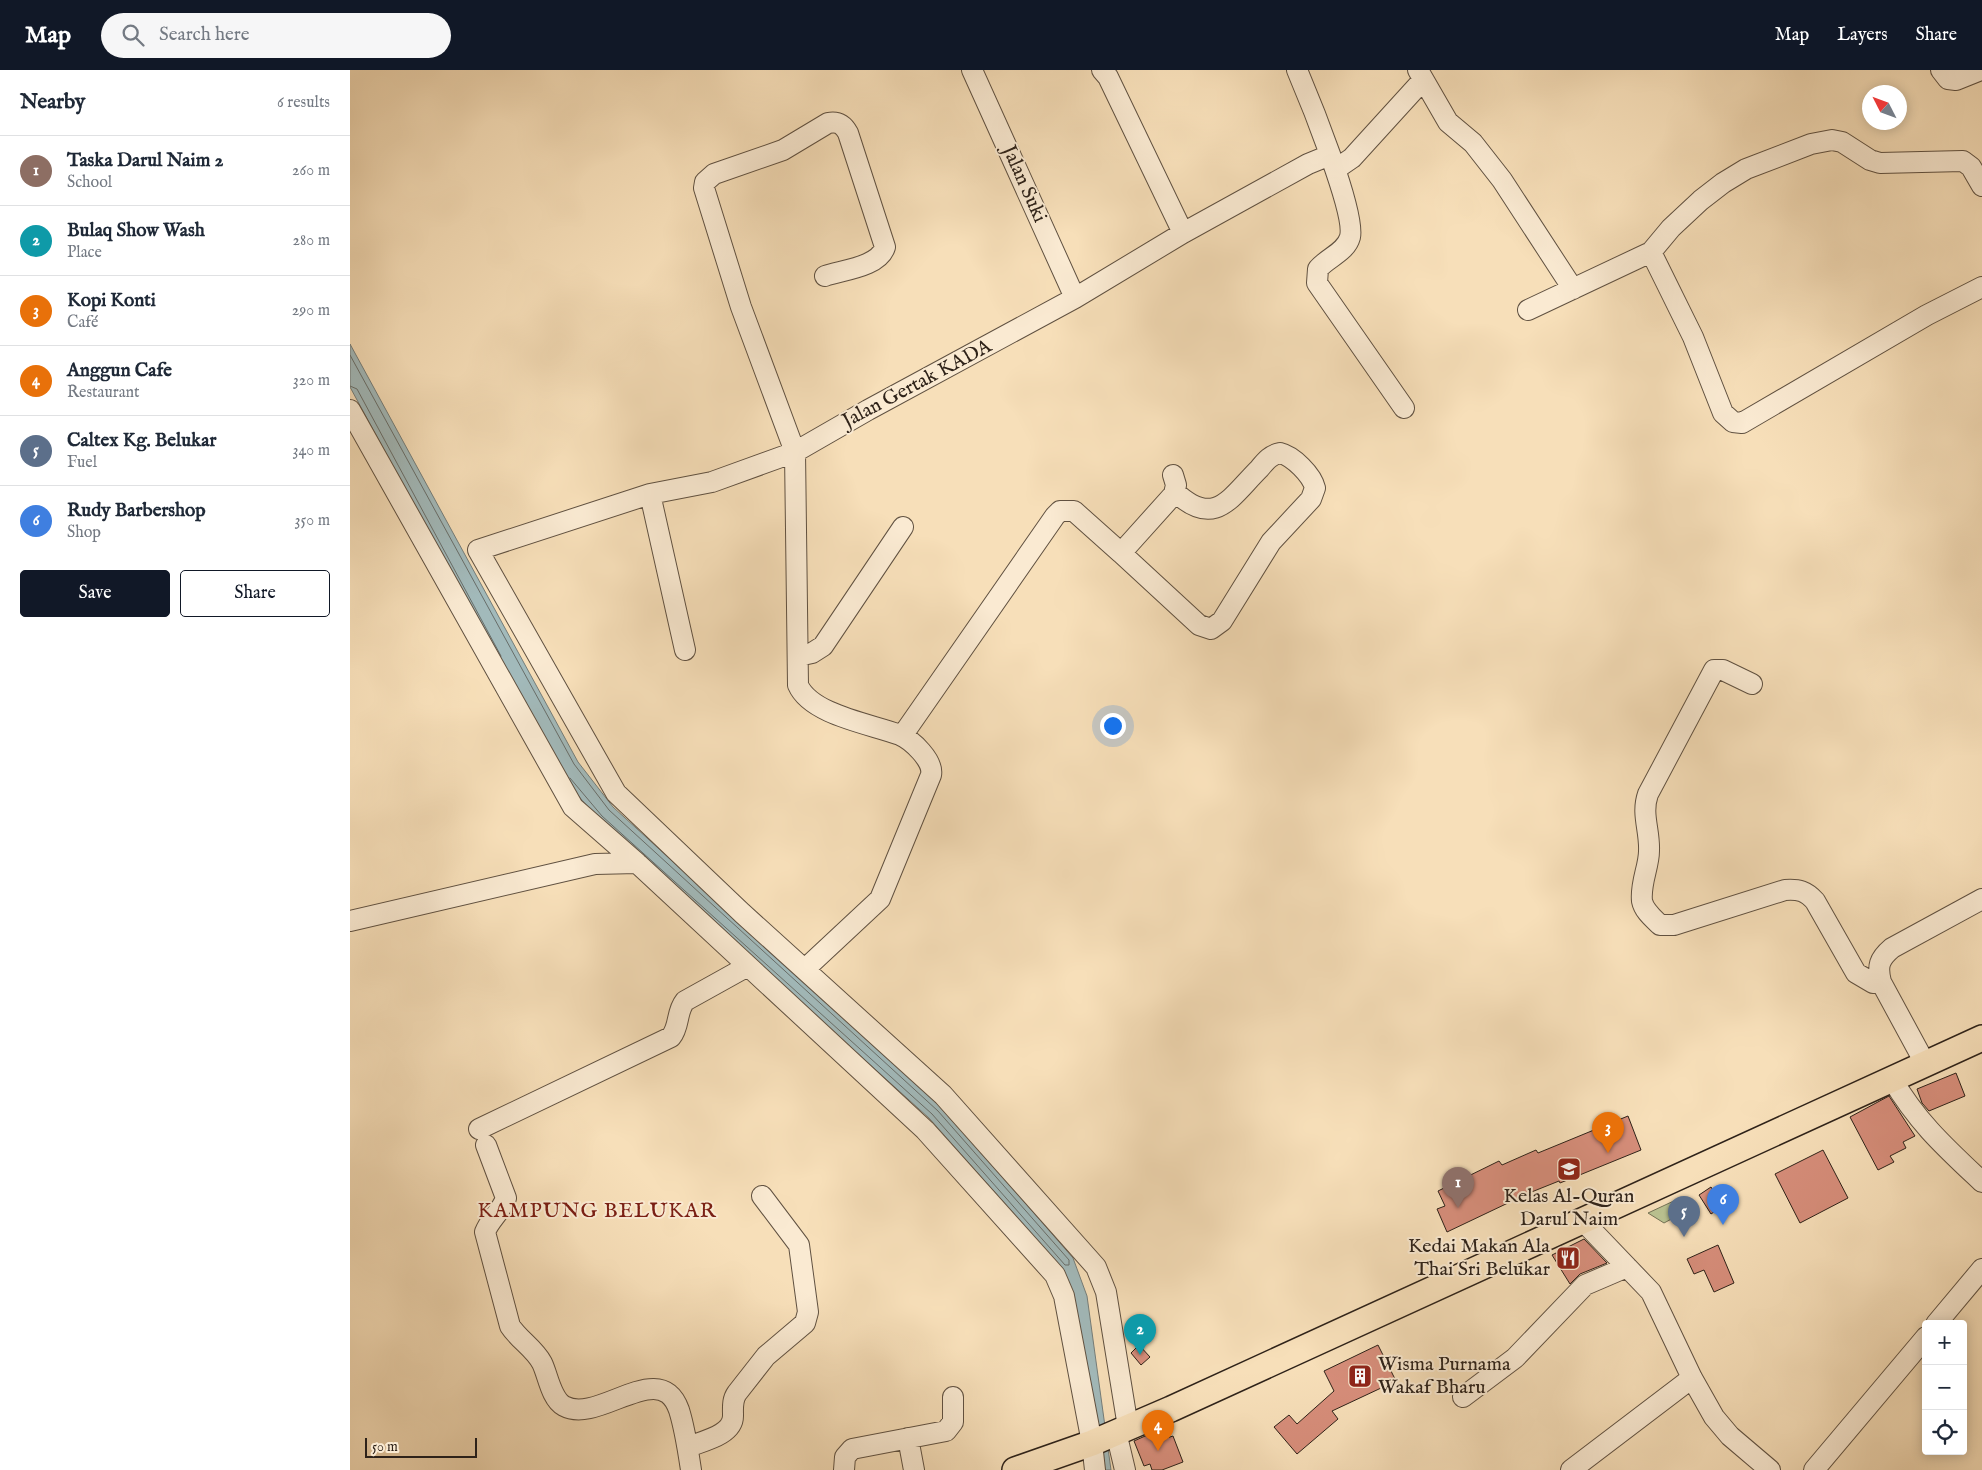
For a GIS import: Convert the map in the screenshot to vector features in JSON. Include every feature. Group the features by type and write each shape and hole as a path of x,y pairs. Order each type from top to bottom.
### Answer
{"main road":[{"path":"1015,1470 1092,1443 1982,1038"}],"street":[{"name":"Jalan Suki","path":"972,70 1075,298"},
{"path":"1102,70 1108,76 1183,233"},
{"path":"1297,70 1333,162 1350,226 1350,237 1342,249 1318,270 1317,283 1404,408"},
{"path":"1941,70 1948,79 1956,80 1981,70"},
{"name":"Jalan Gertak KADA","path":"805,969 616,793 478,550 650,494 712,482 796,452 868,410 1075,298 1183,233 1308,164 1352,158 1421,75"},
{"path":"1421,75 1448,122 1473,143 1502,180 1573,289"},
{"path":"825,276 874,261 883,253 885,247 848,133 840,124 834,122 828,122 783,150 714,174 709,177 704,188 741,307 796,452 798,685 821,708 847,719 902,736 929,759 932,771 882,896 805,969 943,1095 1096,1267 1106,1292 1125,1470"},
{"path":"1528,310 1651,252 1671,228 1723,182 1746,169 1811,144 1832,140 1842,142 1870,160 1880,163 1964,161 1971,167 1982,186"},
{"path":"1651,252 1693,337 1723,413 1733,422 1742,422 1926,315 1982,287"},
{"path":"350,410 573,807 637,863 925,1130 1055,1275 1064,1296 1092,1443 1094,1470"},
{"path":"902,736 1060,511 1074,511 1198,625 1211,628 1222,621 1271,542 1311,499 1315,488 1310,477 1291,458 1280,453 1269,458 1220,508 1206,509 1188,504 1174,484 1121,553"},
{"path":"650,494 685,650"},
{"path":"798,656 812,653 823,646 904,528"},
{"path":"1752,684 1723,670 1714,670 1648,794 1644,806 1649,853 1643,882 1642,902 1648,914 1660,925 1674,925 1785,890 1797,889 1808,893 1815,901 1856,973 1873,983 1881,982"},
{"path":"352,917 595,864 637,863"},
{"path":"1926,1065 1881,982 1878,967 1882,956 1892,948 1982,899"},
{"path":"691,1470 688,1447 678,1409 670,1395 655,1388 640,1390 592,1409 575,1411 562,1405 533,1350 518,1338 510,1326 484,1232 489,1222 502,1209 506,1198 482,1137 671,1037 675,1031 680,1007 685,1001 748,966"},
{"path":"1892,1079 1908,1106 1926,1128 1982,1182"},
{"path":"688,1447 728,1430 733,1422 733,1399 736,1393 766,1356 807,1320 808,1312 800,1248 762,1196"},
{"path":"1583,1221 1651,1292 1692,1378 1714,1417 1730,1436 1770,1470"},
{"path":"1462,1397 1515,1358 1585,1285 1627,1267"},
{"path":"1939,1320 1982,1269"},
{"path":"1814,1470 1922,1341"},
{"path":"1571,1470 1692,1378"},
{"path":"844,1470 845,1457 852,1449 940,1432 950,1427 954,1417 953,1397"},
{"path":"908,1438 914,1470"}],"green space":[{"path":"1678,1199 1677,1216 1664,1223 1648,1213"}],"water":[{"path":"350,344 578,762 613,807 942,1107 1073,1258 1087,1296 1111,1470 1097,1470 1060,1266 929,1118 599,820 559,773 350,387"}],"building":[{"path":"1956,1073 1965,1096 1929,1111 1922,1103 1917,1089"},
{"path":"1889,1096 1915,1136 1903,1142 1906,1148 1890,1156 1894,1162 1878,1170 1850,1117"},
{"path":"1628,1116 1641,1150 1560,1183 1559,1181 1529,1193 1447,1232 1437,1209 1445,1206 1438,1191 1499,1161 1502,1165 1536,1150 1538,1153"},
{"path":"1823,1150 1848,1198 1800,1223 1775,1174"},
{"path":"1711,1187 1723,1206 1711,1214 1699,1195"},
{"path":"1584,1239 1607,1263 1580,1274 1570,1284 1552,1255"},
{"path":"1718,1245 1734,1283 1714,1292 1704,1270 1694,1274 1687,1259"},
{"path":"1139,1345 1150,1357 1141,1365 1131,1353"},
{"path":"1378,1345 1396,1381 1332,1411 1338,1419 1297,1454 1274,1427 1289,1415 1297,1424 1334,1391 1324,1371"},
{"path":"1163,1428 1167,1438 1173,1436 1183,1462 1162,1470 1152,1470 1150,1464 1144,1466 1134,1441"}],"place":[{"name":"Kopi Konti","path":"1608,1153"},
{"name":"Kelas Al-Quran Darul Naim","path":"1569,1169"},
{"name":"Taska Darul Naim 2","path":"1458,1208"},
{"name":"Rudy Barbershop","path":"1723,1225"},
{"name":"Caltex Kg. Belukar","path":"1684,1237"},
{"name":"Kedai Makan Ala Thai Sri Belukar","path":"1568,1258"},
{"name":"Bulaq Show Wash","path":"1140,1355"},
{"name":"Wisma Purnama Wakaf Bharu","path":"1360,1376"},
{"name":"Anggun Cafe","path":"1158,1451"}],"district":[{"name":"KAMPUNG BELUKAR","path":"597,1211"}]}
